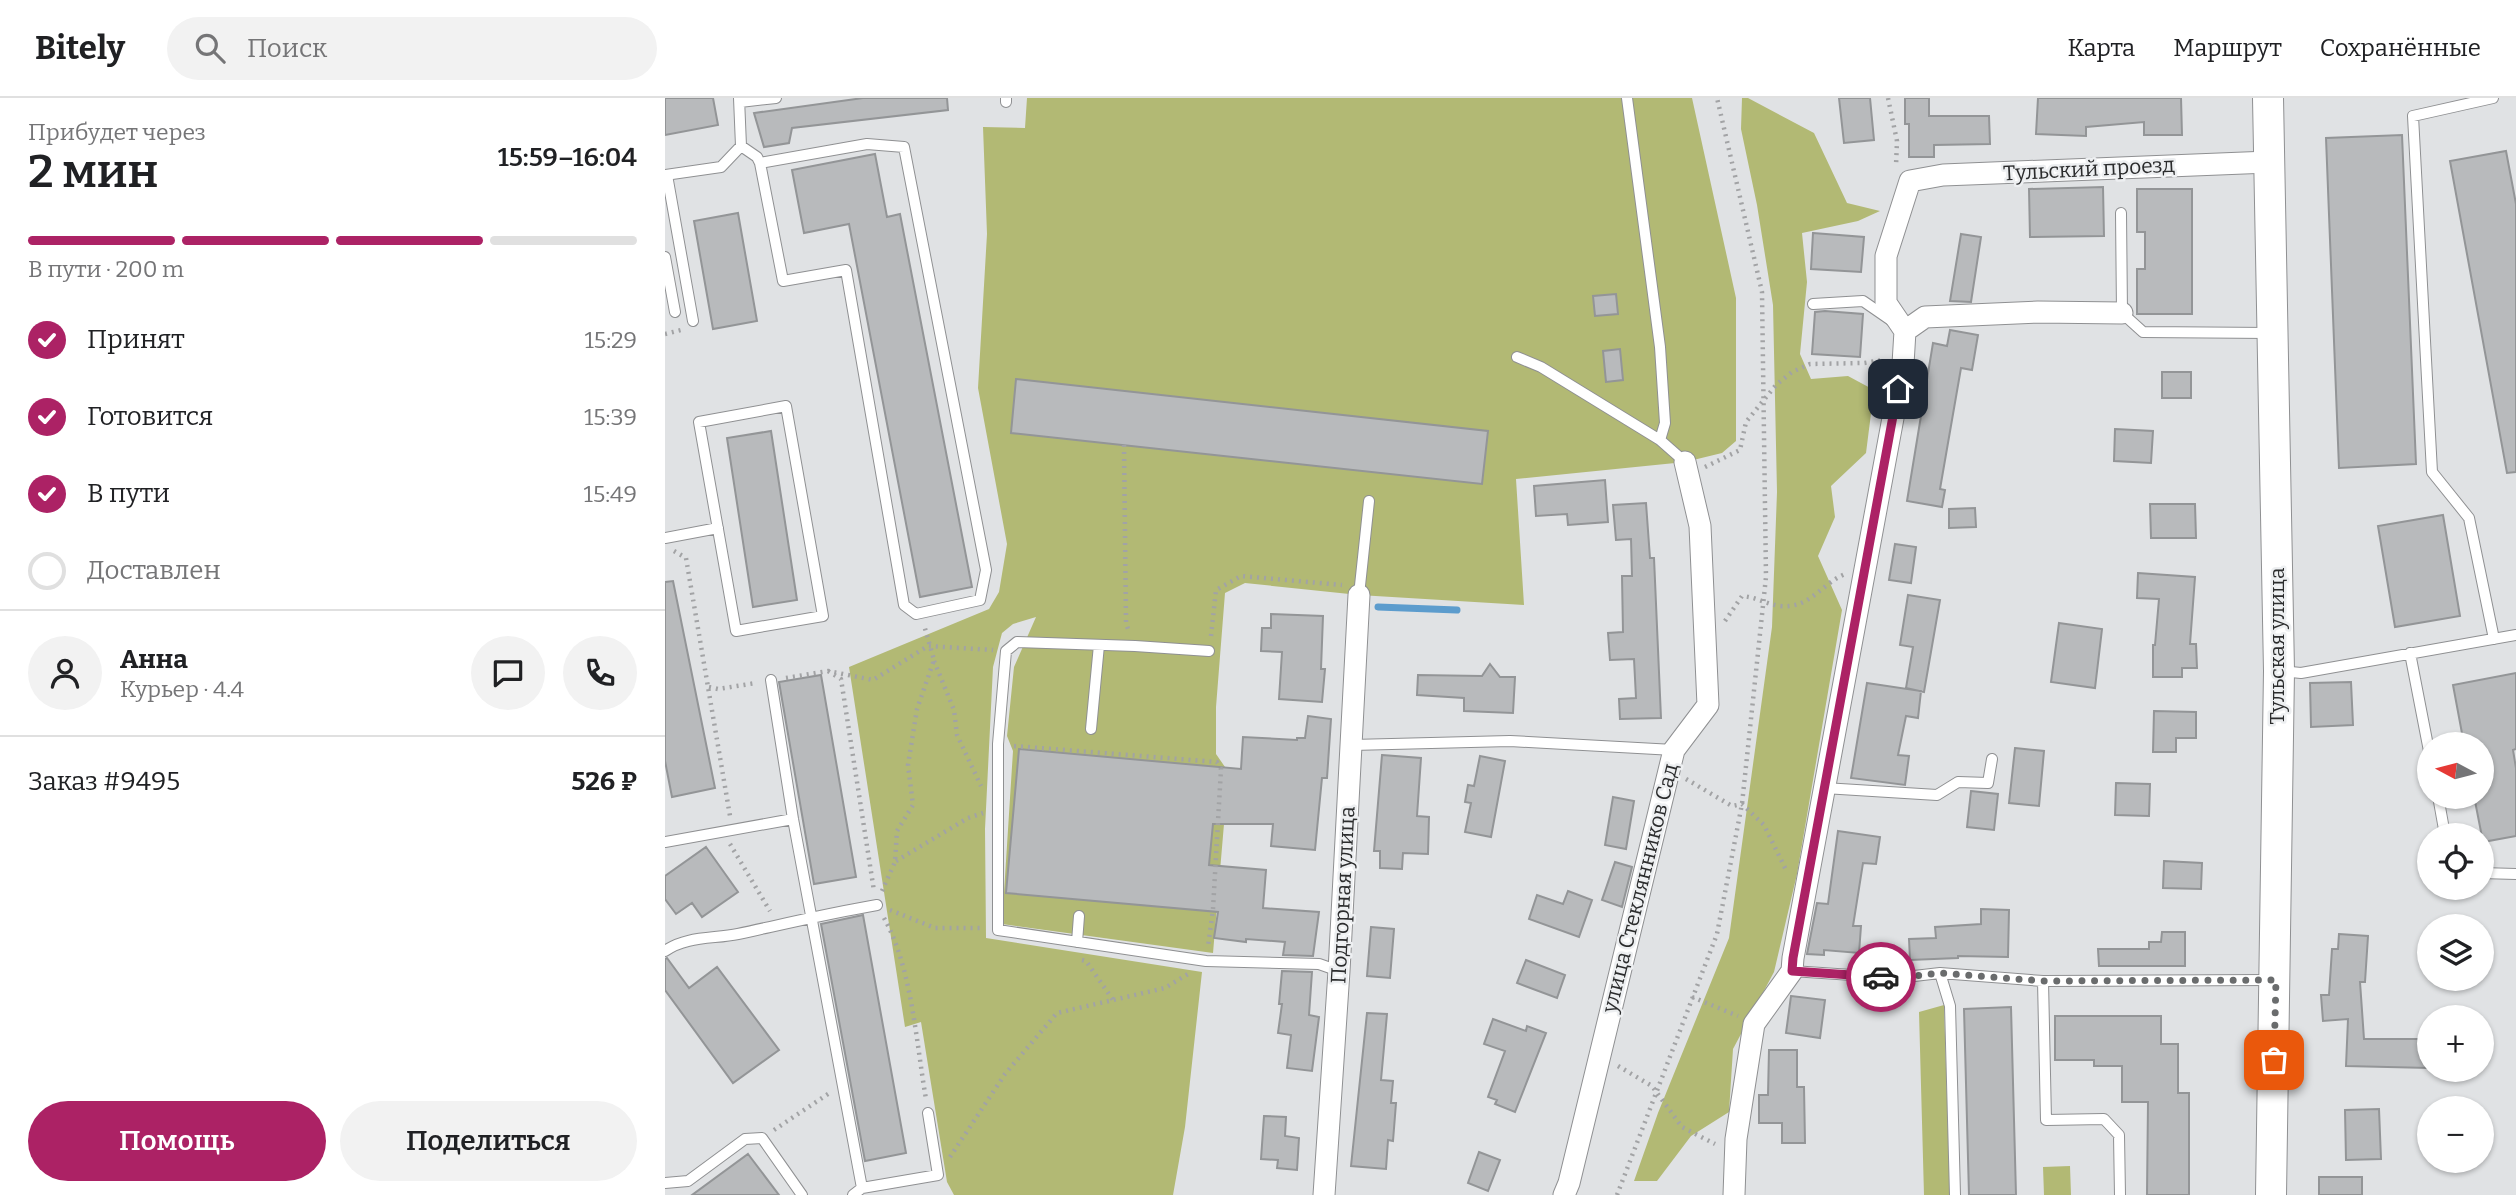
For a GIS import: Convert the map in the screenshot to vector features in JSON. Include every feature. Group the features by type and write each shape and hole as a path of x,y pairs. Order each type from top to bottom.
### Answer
{"main road":[{"name":"Тульская улица","path":"2268,98 2279,671 2271,1195"}],"street":[{"name":"Тульский проезд","path":"1910,181 1943,175 2269,162"},
{"path":"1734,1195 1736,1139 1754,1024 1792,971 1903,364 1905,331 1886,303 1886,256 1910,181"},
{"path":"1905,331 1925,317 2038,312 2122,313"},
{"name":"улица Стеклянников Сад","path":"1564,1195 1674,750 1707,705 1700,526 1686,468"},
{"name":"Подгорная улица","path":"1324,1195 1360,591"}],"lane":[{"path":"693,321 666,175 721,167 741,146 739,100 776,98"},
{"path":"1627,98 1660,347 1665,423 1660,440"},
{"path":"2493,98 2460,102 2413,116 2432,472 2469,518 2494,639"},
{"path":"741,146 757,157 759,163 783,281 846,270 904,606 916,614 980,600 986,570 904,147 867,144 759,163"},
{"path":"665,211 672,199"},
{"path":"2121,214 2122,313 2143,332 2272,333"},
{"path":"665,257 675,313"},
{"path":"1813,304 1863,301 1905,331"},
{"path":"1517,357 1541,367 1660,440 1686,468"},
{"path":"786,406 823,616 736,631 718,528 699,422 786,406"},
{"path":"1360,591 1369,501"},
{"path":"665,538 718,528"},
{"path":"2279,671 2301,673 2516,635"},
{"path":"1209,651 1017,642 1006,651 998,744 998,930 1206,961 1319,964 1339,971"},
{"path":"1091,729 1099,645"},
{"path":"2410,653 2425,732"},
{"path":"771,680 793,819 843,1083 857,1191 938,1175 928,1113"},
{"path":"1352,745 1510,741 1674,750"},
{"path":"1824,788 1937,795 1958,782 1988,783 1992,759"},
{"path":"665,842 793,819"},
{"path":"2494,873 2516,874"},
{"path":"665,951 677,942 735,934 877,905"},
{"path":"1076,942 1079,916"},
{"path":"1792,971 1898,978 1940,973 2043,981 2276,980"},
{"path":"1940,973 1950,1006 1955,1195"},
{"path":"2043,981 2046,1119 2104,1119 2112,1127 2119,1135 2120,1195"},
{"path":"665,1183 688,1181 745,1139 762,1138 802,1195"}],"path":[{"path":"1888,98 1897,141 1895,170 1910,181"},
{"path":"1686,468 1740,450 1747,422 1776,385 1792,372 1810,364 1864,363 1880,359 1903,364"},
{"path":"1124,445 1126,623 1135,646"},
{"path":"665,544 685,558 709,687 728,832 778,924"},
{"path":"1705,650 1742,596 1756,597 1763,602 1781,606 1801,604 1815,596 1833,578 1865,565"},
{"path":"1209,651 1216,590 1241,576 1360,591"},
{"path":"916,614 924,626 928,646 954,710 957,735 982,788"},
{"path":"709,687 718,689 828,671 873,680 928,646 1006,651"},
{"path":"877,905 895,862 897,831 913,805 908,765 917,709 934,660"},
{"path":"828,671 841,679 874,886 873,899 894,935 903,962 928,1113"},
{"path":"938,1175 1005,1074 1057,1013 1165,988 1206,961 1213,909 1221,769 1217,762 998,744"},
{"path":"1674,750 1679,775 1732,806 1742,804 1763,825 1803,904"},
{"path":"982,800 982,813"},
{"path":"895,862 968,818 998,809"},
{"path":"1692,997 1754,1024"},
{"path":"1601,1049 1623,1070 1652,1086 1682,1127 1713,1144 1736,1139"},
{"path":"762,1138 843,1083"}],"green space":[{"path":"1027,98 1692,98 1736,298 1736,441 1722,453 1685,462 1516,479 1524,605 1359,595 1245,583 1225,593 1216,707 1216,754 1225,767 1224,824 1213,953 1002,924 1013,751 1007,736 1014,667 1036,617 1013,624 1002,633 993,667 985,829 986,938 1202,972 1185,1127 1173,1195 954,1195 947,1182 921,1022 905,1027 849,667 989,609 999,592 1007,544 978,388 987,234 983,127 1025,128"},
{"path":"1742,98 1748,98 1814,133 1847,203 1880,211 1858,221 1802,233 1807,282 1800,354 1811,379 1848,376 1874,390 1866,453 1831,486 1835,517 1818,556 1842,610 1797,874 1774,972 1733,1049 1729,1112 1691,1136 1657,1181 1634,1181 1658,1113 1729,938 1772,627 1777,492 1773,305 1757,205 1741,129"},
{"path":"1944,1005 1950,1195 1924,1195 1919,1012"},
{"path":"2070,1166 2071,1195 2044,1195 2043,1167"}],"building":[{"path":"665,98 713,98 718,125 665,135"},
{"path":"863,98 947,98 948,110 792,128 789,143 764,147 754,113"},
{"path":"1839,98 1870,98 1874,140 1844,143"},
{"path":"1905,98 1929,98 1929,116 1989,116 1990,144 1934,145 1934,157 1909,157 1909,124 1905,124"},
{"path":"2038,98 2181,98 2182,135 2144,135 2144,122 2086,127 2086,136 2036,134"},
{"path":"2402,135 2416,464 2339,468 2326,138"},
{"path":"2506,151 2516,204 2516,472 2507,473 2450,161"},
{"path":"875,154 887,217 900,214 972,587 920,597 849,224 804,233 792,170"},
{"path":"2103,187 2104,236 2030,237 2029,189"},
{"path":"2137,189 2192,189 2192,314 2137,314 2137,269 2145,269 2145,232 2137,232"},
{"path":"738,213 757,321 713,329 694,221"},
{"path":"1813,233 1864,237 1861,272 1811,269"},
{"path":"1961,234 1981,237 1971,302 1950,301"},
{"path":"1616,294 1618,314 1595,316 1593,296"},
{"path":"1815,312 1863,314 1860,357 1812,354"},
{"path":"1950,330 1978,335 1972,370 1961,368 1940,489 1945,490 1942,507 1907,501 1933,343 1947,346"},
{"path":"1620,349 1623,380 1606,382 1603,351"},
{"path":"2162,372 2191,372 2191,398 2162,398"},
{"path":"1016,379 1488,431 1482,484 1011,433"},
{"path":"2115,429 2153,431 2151,463 2114,461"},
{"path":"771,431 797,600 753,607 727,438"},
{"path":"1605,480 1608,522 1568,525 1567,514 1536,516 1534,486"},
{"path":"1646,503 1650,558 1654,558 1661,718 1620,719 1619,699 1636,698 1634,659 1610,660 1608,633 1623,632 1622,576 1632,576 1631,539 1616,540 1613,505"},
{"path":"2150,504 2195,504 2196,538 2151,538"},
{"path":"1975,508 1976,527 1949,528 1949,509"},
{"path":"2443,515 2460,616 2395,627 2378,526"},
{"path":"1895,544 1916,547 1911,583 1889,580"},
{"path":"2138,573 2195,577 2190,644 2196,644 2197,668 2182,668 2182,677 2153,677 2153,645 2159,599 2137,598"},
{"path":"673,581 715,788 672,797 665,761 665,582"},
{"path":"1908,595 1940,600 1924,692 1906,688 1913,647 1900,645"},
{"path":"1271,614 1323,616 1321,669 1325,669 1322,702 1279,699 1282,652 1261,651 1262,628 1271,628"},
{"path":"2059,623 2102,629 2095,688 2051,682"},
{"path":"1490,664 1500,677 1515,677 1513,713 1464,711 1464,698 1417,695 1418,675 1482,676"},
{"path":"2516,673 2516,749 2513,750 2516,768 2516,836 2494,840 2494,823 2479,823 2477,809 2494,809 2494,732 2462,732 2453,685"},
{"path":"821,675 856,877 814,884 779,682"},
{"path":"2351,682 2353,725 2311,727 2310,683"},
{"path":"1867,683 1921,691 1918,718 1906,716 1898,755 1909,756 1905,785 1851,778"},
{"path":"2154,711 2196,712 2196,738 2176,738 2176,752 2153,752"},
{"path":"1308,716 1331,719 1327,778 1322,778 1315,850 1271,846 1273,824 1213,824 1209,865 1266,870 1263,908 1319,912 1313,956 1283,955 1285,942 1246,939 1246,942 1214,938 1218,912 1006,893 1019,749 1241,769 1243,737 1297,740 1305,738"},
{"path":"2015,748 2044,751 2039,806 2009,803"},
{"path":"1382,755 1421,758 1417,816 1429,817 1428,854 1403,853 1402,869 1380,868 1380,851 1374,851"},
{"path":"1480,756 1505,761 1491,837 1465,832 1471,803 1465,802 1468,785 1474,786"},
{"path":"2116,783 2150,784 2149,816 2115,815"},
{"path":"1971,791 1998,794 1994,830 1967,827"},
{"path":"1613,797 1634,801 1626,849 1605,845"},
{"path":"1838,831 1880,837 1876,864 1863,863 1853,926 1861,926 1859,953 1824,950 1824,955 1807,954 1817,903 1828,904"},
{"path":"706,847 738,892 702,917 692,903 676,914 665,899 665,876"},
{"path":"2164,861 2202,863 2201,889 2163,888"},
{"path":"1615,862 1632,867 1622,907 1602,900"},
{"path":"1568,891 1592,900 1579,937 1529,919 1537,895 1563,904"},
{"path":"1981,909 2009,910 2008,957 1958,956 1910,960 1909,939 1936,938 1935,927 1981,924"},
{"path":"863,915 906,1153 865,1161 821,924"},
{"path":"1371,927 1394,929 1390,978 1367,976"},
{"path":"2162,932 2185,932 2185,966 2099,966 2098,949 2149,949 2149,942 2161,942"},
{"path":"2339,934 2368,936 2365,982 2360,982 2364,1039 2417,1039 2417,1068 2346,1066 2348,1019 2323,1021 2321,995 2329,995 2332,949 2338,949"},
{"path":"667,958 689,988 717,967 779,1050 733,1083 665,990"},
{"path":"1526,960 1565,975 1557,998 1517,983"},
{"path":"1282,971 1312,972 1309,1015 1319,1017 1312,1071 1287,1068 1291,1035 1278,1033 1282,1004 1279,1004"},
{"path":"1791,996 1825,1000 1820,1038 1786,1033"},
{"path":"2011,1007 2016,1195 1969,1195 1964,1009"},
{"path":"1367,1013 1387,1014 1381,1080 1393,1081 1391,1103 1396,1103 1393,1141 1388,1140 1386,1169 1351,1166"},
{"path":"2055,1016 2161,1016 2161,1044 2178,1044 2178,1093 2189,1093 2189,1195 2147,1195 2148,1102 2122,1102 2122,1066 2094,1066 2094,1060 2055,1060"},
{"path":"1493,1019 1526,1031 1527,1026 1546,1033 1515,1112 1495,1104 1497,1100 1488,1097 1505,1051 1484,1044"},
{"path":"1769,1050 1797,1050 1797,1087 1804,1087 1805,1143 1782,1143 1782,1123 1759,1123 1759,1095 1768,1095"},
{"path":"2379,1109 2381,1159 2346,1160 2345,1110"},
{"path":"1264,1116 1286,1117 1285,1136 1299,1138 1297,1170 1277,1168 1278,1160 1261,1159"},
{"path":"1479,1152 1500,1160 1488,1191 1468,1183"},
{"path":"748,1154 779,1195 692,1195"},
{"path":"2319,1177 2362,1177 2362,1195 2319,1195"}],"waterway":[{"path":"1378,607 1457,610"}],"way so far":[{"path":"1881,977 1898,978 1940,973 2043,981 2204,978 2276,980 2274,1060"}],"route":[{"path":"1881,977 1792,971 1898,389"}]}
